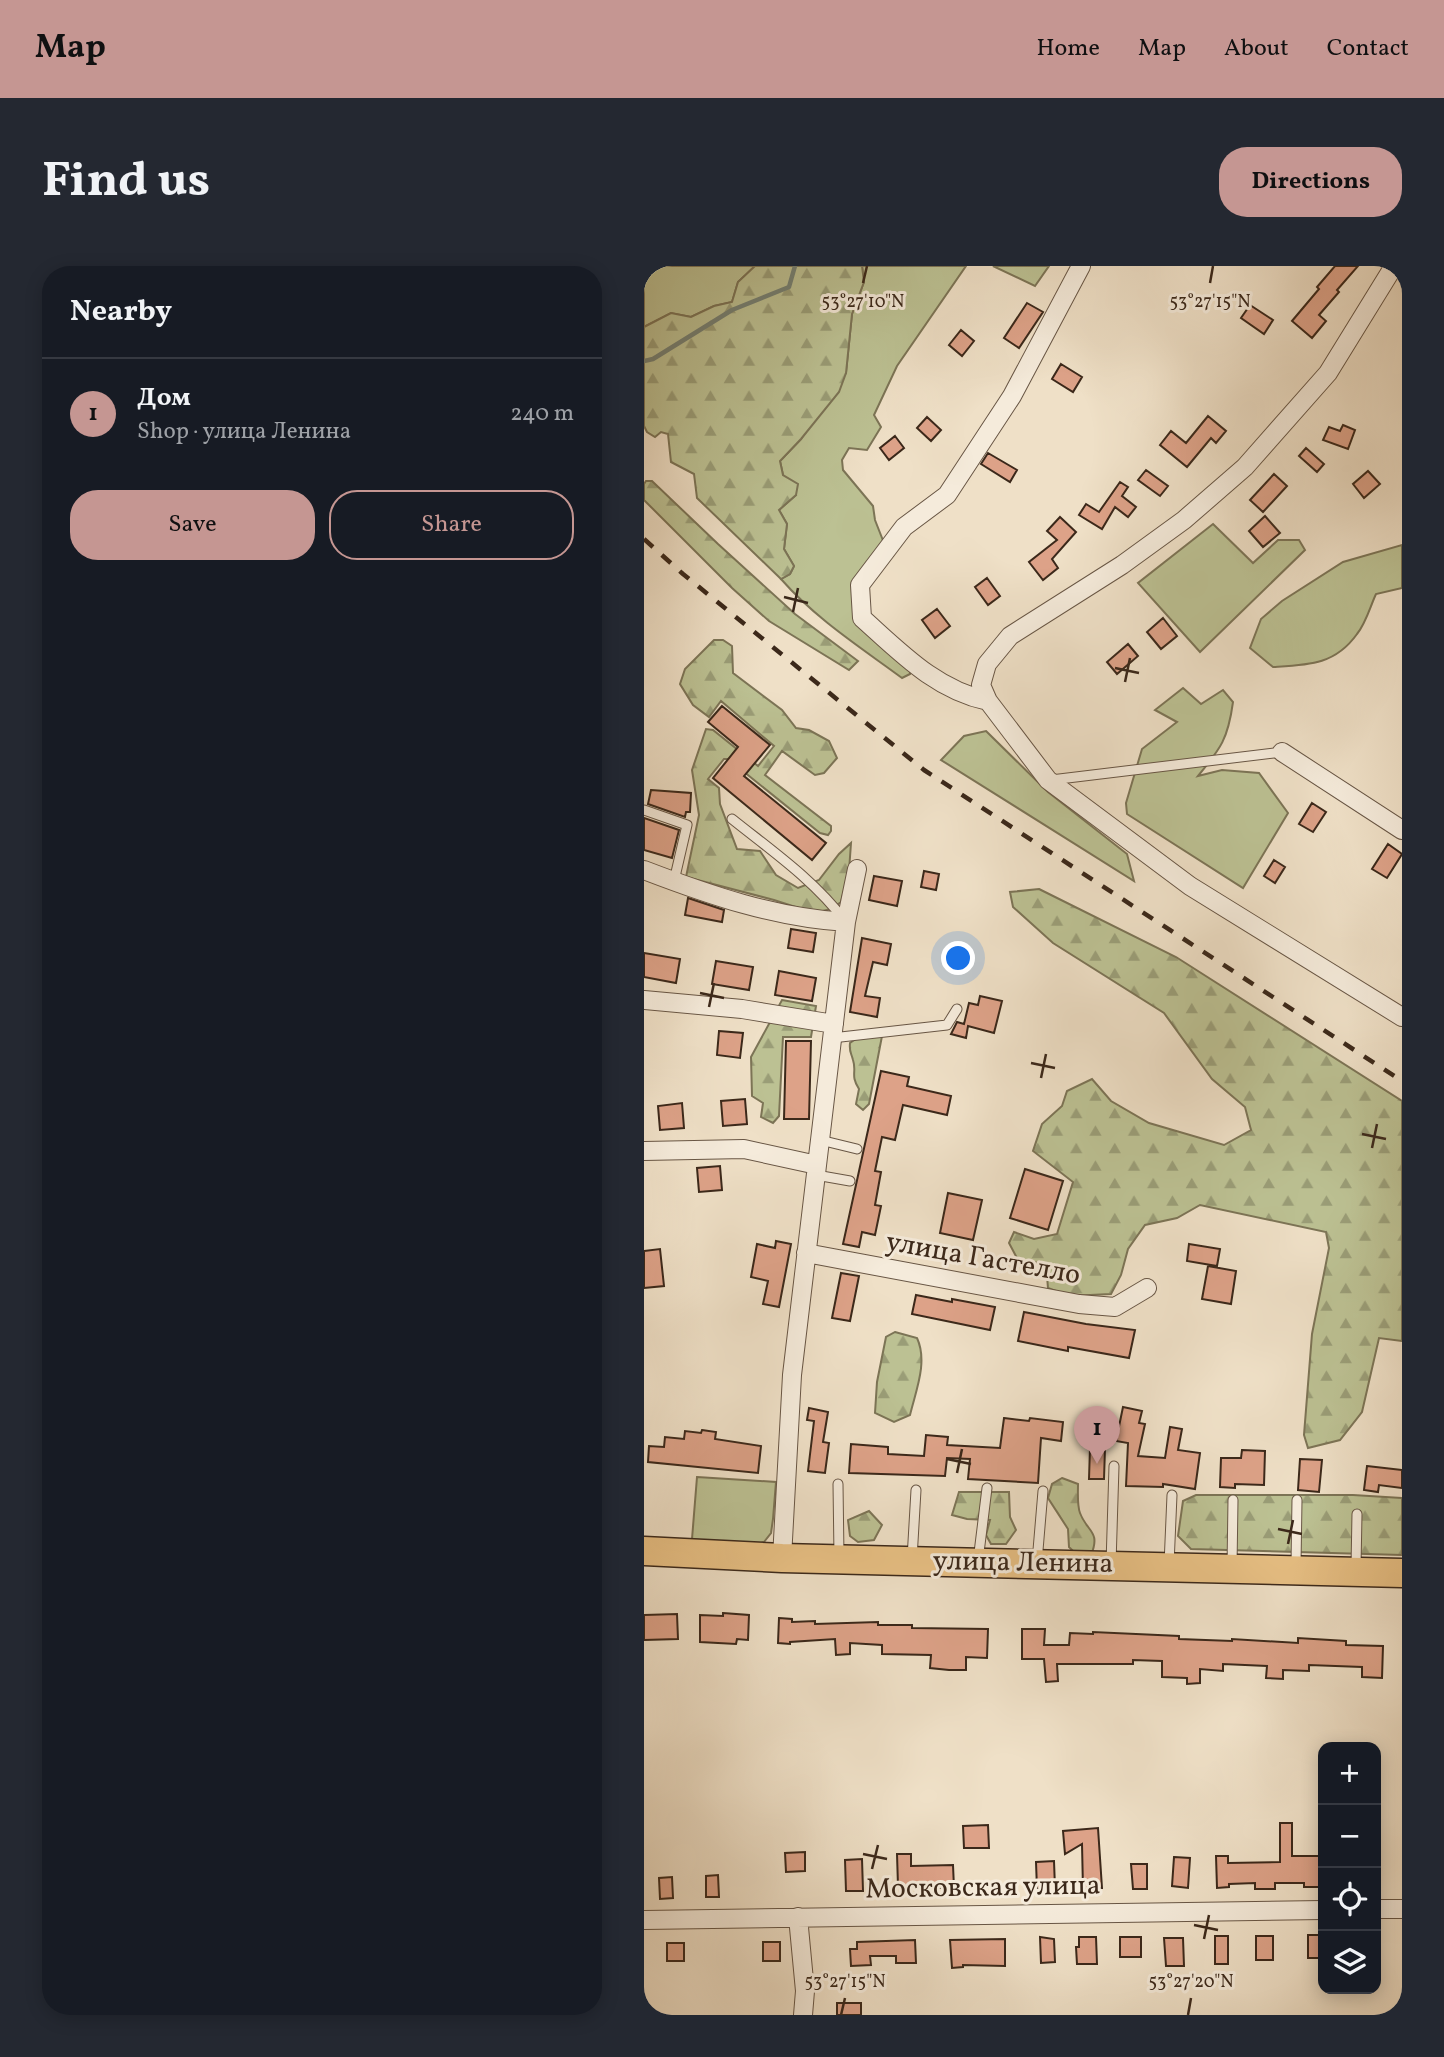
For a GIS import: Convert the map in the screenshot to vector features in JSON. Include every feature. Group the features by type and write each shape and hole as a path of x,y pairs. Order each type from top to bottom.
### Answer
{"main road":[{"name":"улица Ленина","path":"644,1550 782,1558 1402,1573"}],"street":[{"path":"988,701 968,697 925,674 862,618 860,586 904,527 947,495 1012,396 1081,266"},
{"path":"1394,266 1328,373 1245,467 1184,520 1122,565 1010,636 987,664 981,685 988,701 1048,780 1190,886 1402,1017"},
{"path":"1282,752 1402,830"},
{"path":"782,1558 792,1375 846,922 857,869"},
{"path":"644,870 755,908 819,920 846,922"},
{"path":"644,1000 743,1009 833,1031"},
{"path":"644,1151 744,1149 816,1170"},
{"name":"улица Гастелло","path":"806,1253 1079,1304 1115,1307 1147,1288"},
{"path":"1381,1909 1402,1909"},
{"name":"Московская улица","path":"644,1920 1318,1910"},
{"path":"798,1917 804,1991 803,2015"}],"lane":[{"path":"1048,780 1282,752"},
{"path":"644,810 687,825 674,881"},
{"path":"732,819 800,872 846,922"},
{"path":"833,1031 947,1025 957,1009"},
{"path":"820,1140 857,1149"},
{"path":"816,1170 850,1181"},
{"path":"1111,1566 1114,1466"},
{"path":"838,1484 839,1559"},
{"path":"978,1562 988,1488"},
{"path":"912,1561 916,1490"},
{"path":"1037,1564 1043,1492"},
{"path":"1168,1567 1172,1495"},
{"path":"1232,1569 1233,1500"},
{"path":"1295,1570 1297,1500"},
{"path":"1356,1572 1357,1514"}],"green space":[{"path":"644,266 755,266 738,282 732,302 714,306 691,317 671,313 644,327"},
{"path":"755,266 862,266 864,282 852,314 846,373 839,392 780,461 783,475 798,484 796,495 779,510 787,524 784,549 794,566 790,574 781,579 697,498 694,474 671,462 668,434 661,432 655,437 647,432 644,426 644,327 671,313 691,317 714,306 732,302 738,282"},
{"path":"862,266 966,266 897,366 874,415 881,427 867,450 849,448 842,460 843,470 873,506 884,543 853,588 859,618 911,665 910,674 902,678 824,620 781,579 790,574 794,566 784,549 787,524 779,510 796,495 783,475 780,461 801,439 846,373 852,314 864,282"},
{"path":"993,266 1049,266 1035,286"},
{"path":"646,481 652,481 795,614 858,661 849,670 769,621 644,500"},
{"path":"1213,524 1253,563 1278,540 1299,540 1305,550 1200,652 1138,583"},
{"path":"1402,545 1402,588 1376,594 1360,630 1340,652 1309,664 1273,667 1250,648 1261,619 1282,601 1343,562"},
{"path":"714,640 723,640 732,646 733,673 782,710 796,728 809,730 829,741 837,758 824,773 815,775 782,751 765,775 831,826 828,835 820,833 728,759 724,759 708,779 719,788 720,804 737,849 760,851 776,875 798,888 819,880 851,843 849,871 841,902 831,909 814,913 686,877 699,815 692,770 706,729 713,730 758,766 774,746 721,701 709,717 693,705 680,684 685,669"},
{"path":"1183,688 1201,704 1223,690 1233,702 1229,725 1222,742 1198,776 1222,770 1259,773 1288,813 1243,888 1127,814 1126,803 1142,749 1177,722 1155,710"},
{"path":"986,731 1048,792 1127,854 1134,881 941,760 964,736"},
{"path":"1039,889 1176,957 1402,1101 1402,1341 1379,1338 1362,1412 1340,1440 1308,1448 1304,1435 1312,1334 1329,1248 1326,1232 1200,1205 1177,1218 1145,1225 1128,1249 1121,1275 1111,1294 1069,1296 1048,1288 1046,1264 1018,1260 1009,1243 1014,1232 1034,1239 1057,1234 1073,1182 1033,1151 1042,1124 1062,1106 1067,1091 1092,1079 1111,1101 1149,1123 1224,1145 1251,1130 1245,1107 1212,1079 1164,1013 1053,943 1013,907 1010,892"},
{"path":"782,1000 816,1006 811,1037 783,1037 779,1116 773,1123 761,1117 763,1103 752,1096 751,1057"},
{"path":"882,1036 869,1104 863,1110 856,1104 859,1089 855,1080 850,1043 857,1038"},
{"path":"895,1332 917,1338 921,1366 910,1415 894,1422 875,1413 877,1382 886,1337"},
{"path":"697,1477 776,1482 771,1533 764,1542 753,1546 692,1539"},
{"path":"1062,1478 1078,1484 1080,1513 1094,1536 1091,1555 1078,1556 1069,1547 1068,1529 1048,1498 1052,1484"},
{"path":"959,1492 1009,1492 1010,1517 1016,1530 1006,1544 991,1544 986,1535 990,1520 952,1515"},
{"path":"1196,1495 1353,1495 1402,1498 1402,1555 1191,1549 1178,1536 1183,1501"},
{"path":"869,1511 882,1525 874,1540 858,1542 850,1536 848,1520"}],"building":[{"path":"1335,266 1358,266 1319,315 1326,321 1312,338 1292,321"},
{"path":"1027,303 1043,312 1019,348 1004,338"},
{"path":"1250,305 1273,320 1264,334 1241,318"},
{"path":"961,330 974,341 962,356 949,345"},
{"path":"1061,364 1082,377 1073,392 1052,379"},
{"path":"1208,416 1226,431 1216,443 1211,438 1187,467 1160,445 1171,431 1186,443"},
{"path":"927,417 941,430 931,441 917,428"},
{"path":"1343,425 1355,430 1348,449 1323,440 1329,427 1340,431"},
{"path":"895,436 904,448 889,460 880,448"},
{"path":"1306,448 1324,464 1317,472 1299,456"},
{"path":"988,453 1017,470 1010,482 981,464"},
{"path":"1146,470 1168,486 1160,496 1138,480"},
{"path":"1368,471 1380,484 1364,498 1353,484"},
{"path":"1274,474 1287,486 1263,512 1250,500"},
{"path":"1120,482 1128,487 1122,496 1136,507 1128,517 1115,507 1102,529 1079,515 1086,504 1099,512"},
{"path":"1265,516 1280,533 1263,547 1249,531"},
{"path":"1060,517 1076,532 1052,559 1058,568 1043,580 1029,562 1057,540 1047,531"},
{"path":"987,578 1000,596 988,605 975,587"},
{"path":"937,609 950,626 935,638 922,620"},
{"path":"1163,618 1177,636 1161,649 1147,632"},
{"path":"1128,644 1138,656 1117,674 1107,662"},
{"path":"722,706 770,745 744,776 826,843 812,860 713,778 738,747 708,722"},
{"path":"651,790 691,793 690,812 686,812 685,817 648,804"},
{"path":"1312,803 1326,812 1313,832 1299,824"},
{"path":"644,818 679,830 672,858 644,850"},
{"path":"1388,844 1402,854 1387,878 1372,869"},
{"path":"1274,860 1285,867 1275,883 1264,876"},
{"path":"924,871 939,874 936,890 921,887"},
{"path":"874,876 902,881 897,906 869,900"},
{"path":"688,898 724,910 722,922 685,915"},
{"path":"791,929 816,933 813,952 788,948"},
{"path":"862,938 891,944 887,965 873,962 865,996 880,998 877,1017 850,1012"},
{"path":"644,953 680,959 676,983 644,977"},
{"path":"716,961 753,967 749,990 712,984"},
{"path":"779,971 816,978 812,1001 775,995"},
{"path":"980,996 1002,1001 994,1033 968,1026 966,1038 951,1034 957,1022 964,1024 969,1003 978,1005"},
{"path":"719,1031 743,1033 740,1058 717,1055"},
{"path":"786,1041 811,1041 809,1119 784,1119"},
{"path":"881,1071 909,1077 907,1086 951,1096 947,1115 903,1105 895,1140 882,1137 875,1171 881,1172 875,1205 881,1206 875,1235 862,1232 859,1247 843,1244"},
{"path":"745,1099 747,1124 723,1126 721,1101"},
{"path":"682,1103 684,1128 660,1130 658,1106"},
{"path":"720,1166 722,1190 699,1192 697,1168"},
{"path":"1025,1169 1063,1181 1048,1230 1010,1218"},
{"path":"948,1193 982,1200 973,1240 940,1233"},
{"path":"776,1241 791,1244 779,1307 763,1304 768,1281 751,1277 757,1244 775,1248"},
{"path":"1189,1244 1220,1249 1217,1266 1187,1261"},
{"path":"660,1249 664,1286 644,1288 644,1251"},
{"path":"1208,1266 1236,1271 1231,1304 1202,1299"},
{"path":"841,1273 859,1276 850,1321 832,1318"},
{"path":"916,1295 995,1307 990,1330 912,1314"},
{"path":"1024,1312 1135,1330 1129,1358 1068,1347 1068,1351 1018,1341"},
{"path":"1123,1407 1142,1411 1139,1423 1145,1424 1138,1456 1165,1458 1170,1427 1182,1429 1178,1450 1200,1453 1195,1489 1163,1484 1163,1487 1126,1486 1128,1443 1116,1441"},
{"path":"809,1408 828,1412 823,1442 829,1443 825,1473 808,1471 814,1421 807,1420"},
{"path":"1004,1418 1063,1422 1061,1441 1041,1438 1038,1483 968,1479 970,1459 947,1458 945,1476 849,1473 851,1444 888,1447 888,1454 924,1456 926,1435 948,1437 947,1445 1000,1448"},
{"path":"702,1430 716,1432 715,1439 761,1446 758,1473 648,1462 649,1446 664,1447 665,1437 684,1439 685,1431 701,1433"},
{"path":"1090,1448 1105,1448 1104,1479 1089,1479"},
{"path":"1242,1450 1265,1451 1264,1485 1235,1484 1235,1488 1220,1487 1221,1458 1241,1458"},
{"path":"1300,1459 1322,1460 1319,1492 1298,1490"},
{"path":"1367,1466 1402,1470 1402,1488 1379,1485 1378,1492 1364,1490"},
{"path":"723,1613 749,1615 748,1640 737,1639 736,1644 700,1642 700,1615 723,1616"},
{"path":"677,1614 678,1639 644,1640 644,1615"},
{"path":"779,1618 792,1619 792,1622 815,1621 815,1624 878,1622 878,1625 912,1625 912,1628 988,1629 987,1658 966,1657 966,1670 949,1670 930,1668 931,1655 882,1654 882,1645 850,1643 850,1654 836,1655 835,1639 778,1643"},
{"path":"1022,1629 1045,1629 1044,1645 1069,1645 1070,1633 1093,1632 1179,1636 1179,1639 1298,1643 1298,1638 1346,1641 1346,1645 1383,1646 1382,1678 1362,1677 1362,1667 1309,1665 1309,1671 1283,1670 1283,1679 1266,1678 1267,1666 1223,1664 1223,1671 1200,1669 1200,1683 1187,1684 1187,1678 1162,1677 1162,1661 1133,1660 1133,1664 1057,1664 1058,1681 1046,1682 1044,1659 1022,1659"},
{"path":"1280,1823 1292,1823 1292,1856 1318,1856 1318,1887 1304,1887 1304,1883 1275,1883 1275,1889 1255,1889 1255,1883 1229,1884 1229,1887 1217,1888 1216,1856 1228,1856 1228,1863 1280,1862"},
{"path":"988,1825 989,1848 964,1848 963,1826"},
{"path":"1098,1828 1102,1888 1083,1889 1082,1844 1065,1854 1063,1831"},
{"path":"805,1852 805,1871 786,1872 785,1853"},
{"path":"897,1854 911,1854 911,1866 953,1865 954,1888 931,1888 931,1885 898,1886"},
{"path":"1174,1857 1190,1858 1188,1888 1172,1886"},
{"path":"862,1859 863,1891 846,1891 845,1860"},
{"path":"1054,1861 1055,1888 1037,1889 1036,1862"},
{"path":"1131,1864 1147,1864 1147,1889 1133,1889"},
{"path":"718,1875 719,1897 706,1897 706,1876"},
{"path":"672,1877 673,1898 660,1899 659,1878"},
{"path":"1308,1935 1318,1935 1318,1958 1308,1958"},
{"path":"1215,1936 1228,1936 1228,1964 1215,1964"},
{"path":"1256,1936 1273,1936 1273,1960 1256,1960"},
{"path":"1040,1937 1054,1939 1055,1962 1041,1963"},
{"path":"1079,1937 1096,1937 1097,1964 1077,1964 1076,1947 1079,1947"},
{"path":"1120,1937 1141,1937 1141,1957 1120,1957"},
{"path":"1164,1938 1183,1938 1184,1966 1166,1966"},
{"path":"1005,1939 1005,1966 963,1965 952,1968 950,1940"},
{"path":"915,1940 916,1963 896,1963 896,1956 870,1956 871,1965 851,1966 850,1949 857,1949 857,1942"},
{"path":"763,1942 780,1942 780,1961 763,1961"},
{"path":"667,1943 684,1943 684,1961 667,1961"},
{"path":"837,2003 861,2003 861,2015 837,2015"}],"waterway":[{"path":"644,361 653,359 732,310 789,287 795,266"}],"railway":[{"path":"644,539 683,574 924,770 1402,1081"}],"place":[{"name":"Дом","path":"1097,1464"}]}
